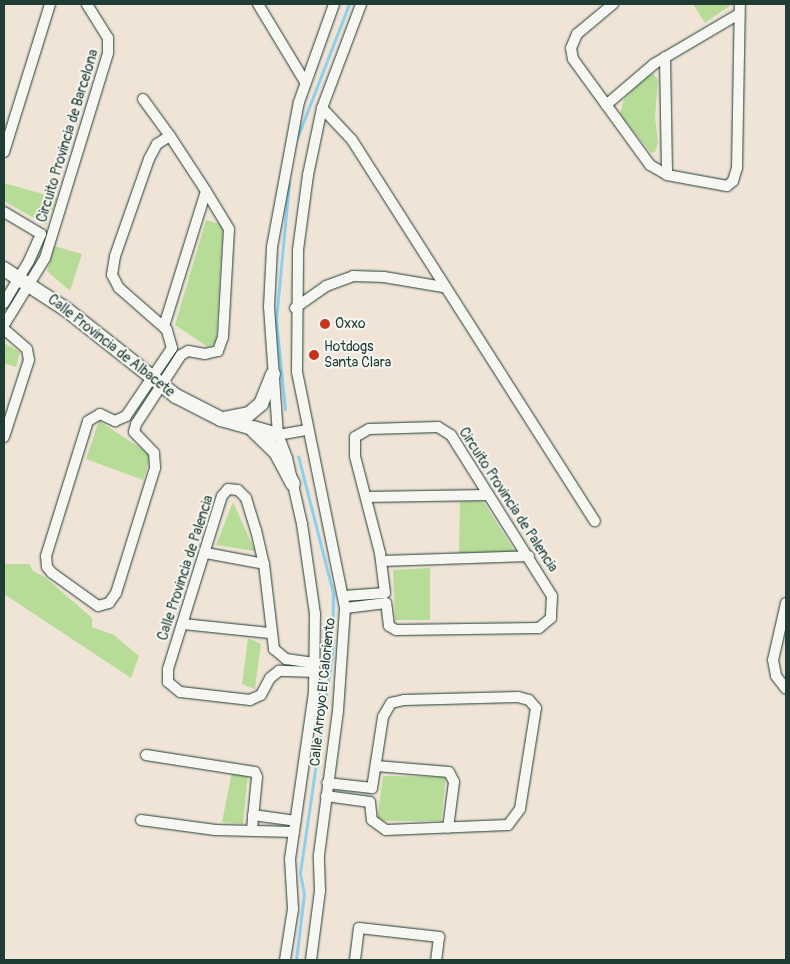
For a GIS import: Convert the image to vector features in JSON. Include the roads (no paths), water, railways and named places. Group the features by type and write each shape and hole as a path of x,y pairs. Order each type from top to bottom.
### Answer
{"street":[{"path":"4,152 50,4"},
{"name":"Circuito Provincia de Barcelona","path":"25,281 38,273 52,235 110,44 86,4"},
{"path":"258,4 305,82"},
{"name":"Calle Arroyo El Caloriento","path":"285,960 293,909 290,859 316,668 314,587 293,484 278,435 269,307 272,247 290,138 305,82 334,4"},
{"name":"Calle Arroyo El Caloriento","path":"311,960 320,891 319,855 338,710 345,608 344,596 307,430 297,372 295,308 302,216 322,108 361,4"},
{"path":"613,4 584,26 571,48 574,59 650,165 667,175 727,186 736,176 739,9"},
{"path":"606,105 665,56 739,9"},
{"path":"665,56 667,175"},
{"path":"143,99 170,136 229,229 223,337 218,351 185,352 156,383 126,416 115,421 100,414 88,421 46,556 47,566 52,573 98,606 109,603 116,593 155,468 152,449 134,429 156,383 173,344 164,326 119,288 112,275 115,256 149,159 157,144 170,136"},
{"path":"322,108 352,140 443,287 596,521"},
{"path":"164,326 206,191"},
{"name":"Circuito Provincia de Barcelona","path":"4,212 41,234 52,235"},
{"name":"Circuito Provincia de Barcelona","path":"25,281 41,234"},
{"name":"Calle Provincia de Albacete","path":"4,269 25,281 156,383 221,419 252,430 278,435"},
{"path":"295,308 326,286 353,276 384,277 443,287"},
{"path":"4,303 25,281"},
{"path":"4,437 30,360 27,349 4,327 25,281"},
{"path":"221,419 249,414 261,404 273,374"},
{"name":"Circuito Provincia de Palencia","path":"438,427 451,435 488,495 529,556 552,596 551,618 539,628 396,630 389,626 382,562 353,447 358,433 368,429 438,427"},
{"path":"252,430 276,452 293,484"},
{"path":"278,435 307,430"},
{"name":"Calle Provincia de Palencia","path":"232,488 246,498 264,564 270,633 274,649 281,658 316,668 279,671 270,678 261,695 250,700 180,692 171,686 167,676 222,496 232,488"},
{"path":"366,497 488,495"},
{"path":"206,553 264,564"},
{"path":"382,562 529,556"},
{"path":"344,596 385,598"},
{"path":"345,608 385,598"},
{"path":"786,603 773,660 776,676 786,689"},
{"path":"183,624 270,633"},
{"path":"518,697 533,703 536,723 520,809 513,822 502,827 386,830 372,820 370,802 376,766 383,717 391,703 404,700 518,697"},
{"path":"146,755 255,772 258,776 252,829"},
{"path":"376,766 449,772 454,782 448,828"},
{"path":"327,783 372,788"},
{"path":"326,796 370,802"},
{"path":"254,816 296,821"},
{"path":"141,820 215,830 252,829 294,832"},
{"path":"355,960 359,928 439,938 436,960"}],"waterway":[{"path":"297,138 349,4"},
{"path":"285,409 276,320 289,183"},
{"path":"296,960 304,894 300,873 332,653 333,593 298,456"}],"place":[{"name":"Oxxo","path":"325,324"},
{"name":"Hotdogs Santa Clara","path":"314,355"}]}
